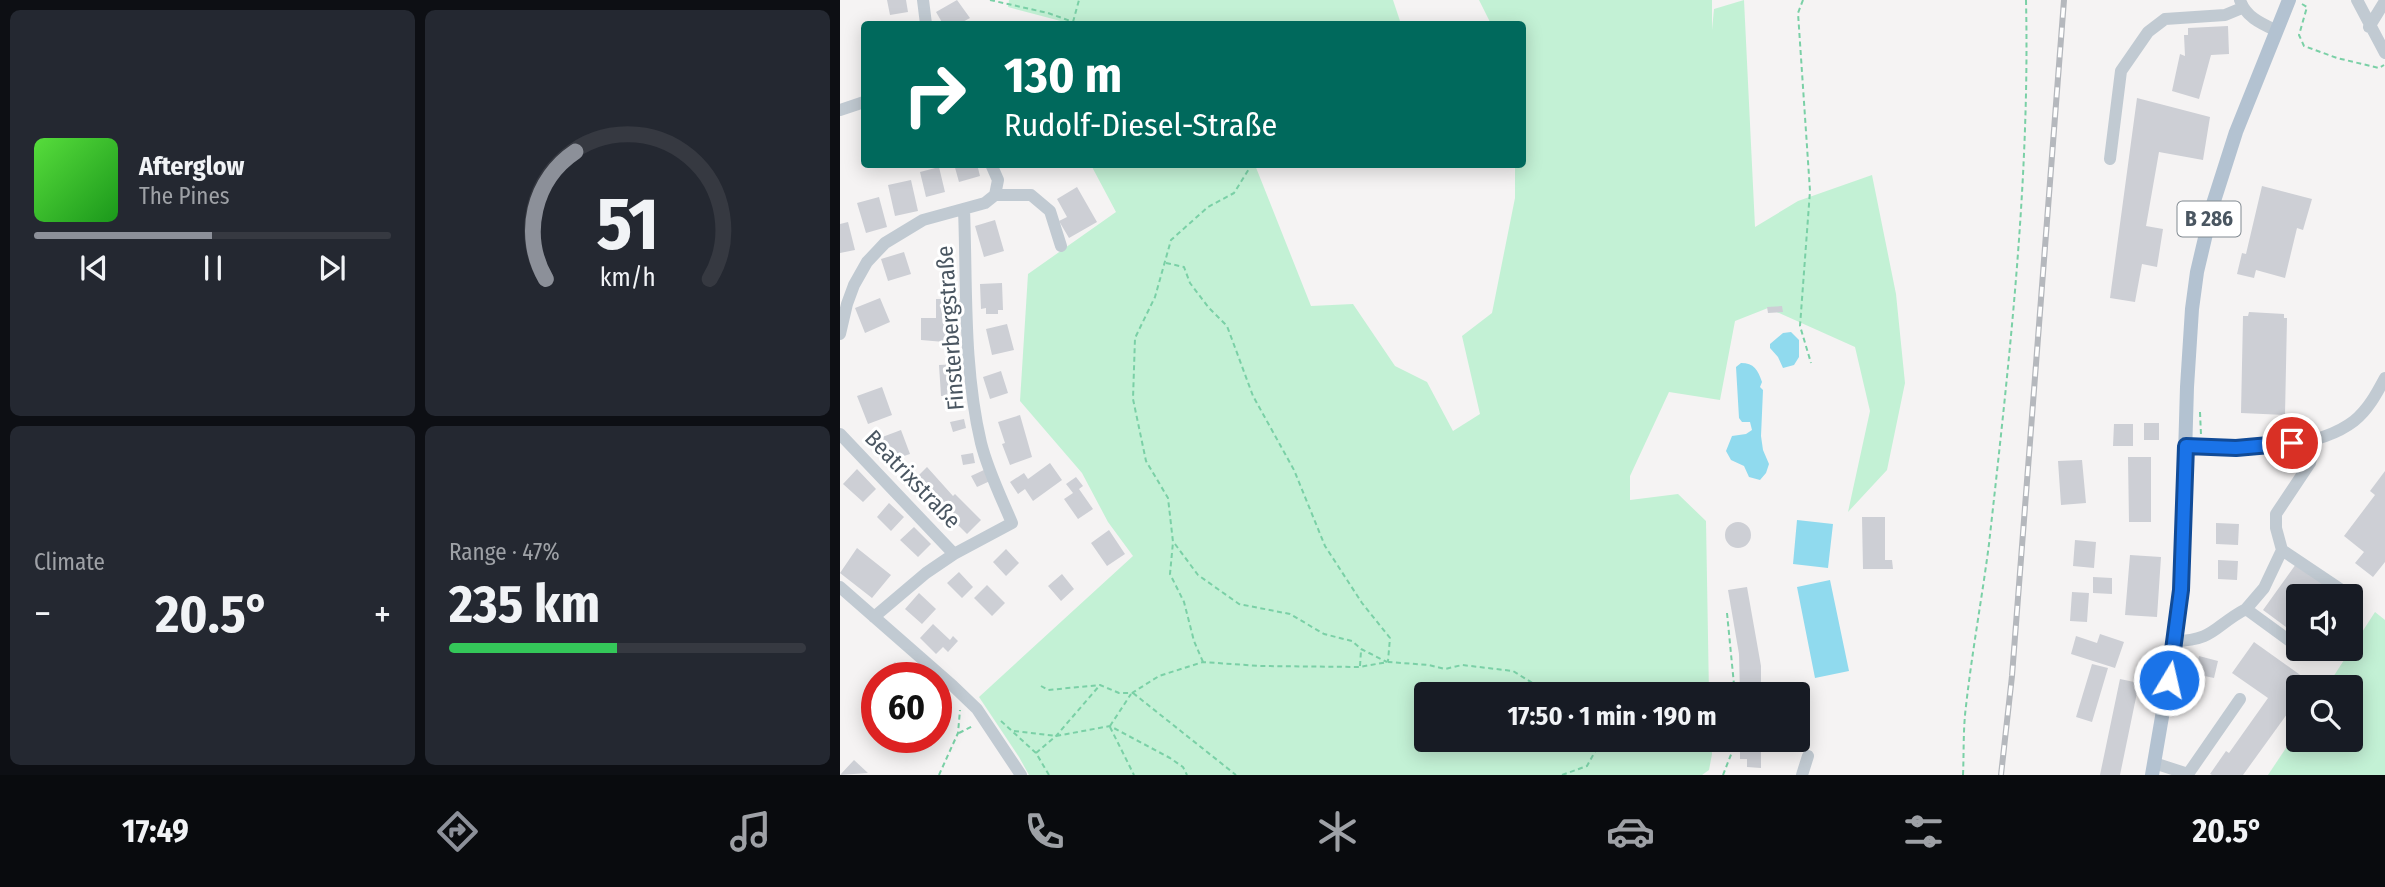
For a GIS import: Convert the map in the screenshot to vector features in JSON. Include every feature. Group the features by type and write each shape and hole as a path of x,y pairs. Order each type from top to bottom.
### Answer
{"main road":[{"name":"B 286","path":"2153,769 2181,590 2193,446 2192,309 2204,240 2236,132 2275,30 2292,3"}],"street":[{"path":"923,0 926,21"},
{"path":"2357,0 2385,54"},
{"path":"2369,27 2385,1"},
{"path":"2110,159 2121,71 2148,32 2165,19 2225,15 2241,4 2251,17 2275,30"},
{"path":"840,110 861,103"},
{"path":"993,168 998,180 995,195"},
{"path":"840,334 853,285 867,262 885,243 923,220 985,203 995,195 1031,195 1050,211 1061,246"},
{"name":"Finsterbergstraße","path":"874,617 926,573 954,554 1012,523 989,468 977,418 970,371 964,209"},
{"path":"2193,446 2236,448 2317,438 2354,421 2385,378"},
{"name":"Beatrixstraße","path":"840,434 954,554"},
{"path":"2175,641 2191,641 2209,635 2226,620 2246,609 2264,588 2282,550 2276,528 2276,514 2310,463 2317,438"},
{"path":"2282,550 2333,584"},
{"path":"840,587 962,694 985,719 1021,775"},
{"path":"2246,609 2286,638"},
{"path":"2153,769 2189,775 2240,699"},
{"path":"1801,775 1808,756"}],"path":[{"path":"990,0 1048,13 1070,21"},
{"path":"1073,21 1079,0"},
{"path":"1803,0 1798,13 1810,191 1800,326 1811,363"},
{"path":"1963,775 1966,708 1997,471 2022,210 2027,70 2026,0"},
{"path":"2292,3 2307,7 2299,35 2304,46 2337,58 2379,68 2385,64"},
{"path":"1203,662 1194,641 1184,602 1170,574 1174,542 1168,498 1146,461 1133,398 1135,338 1155,297 1171,240 1208,207 1234,193 1250,168"},
{"path":"1166,263 1184,267 1190,283 1227,326 1253,396 1294,470 1325,546 1362,603 1390,638 1388,662"},
{"path":"2193,446 2200,411"},
{"path":"1174,542 1198,575 1240,604 1290,614 1308,627 1352,641 1388,662"},
{"path":"1727,613 1734,682"},
{"path":"1359,667 1362,649"},
{"path":"1110,726 1132,693 1159,676 1203,662 1260,666 1359,667 1388,662 1445,669 1462,665 1513,671 1531,682"},
{"path":"1036,753 1056,736 1100,685"},
{"path":"1041,686 1048,690 1100,685 1119,693 1132,693 1236,775"},
{"path":"939,775 958,733 962,694"},
{"path":"958,733 985,719"},
{"path":"999,719 1036,753 1049,775"},
{"path":"1110,726 1134,775"},
{"path":"1014,731 1056,736 1110,726 1170,758 1183,767 1187,775"},
{"path":"1562,775 1587,766 1595,752"},
{"path":"1723,775 1732,752"}],"green space":[{"path":"1009,0 1393,0 1400,21 1061,21 1008,7"},
{"path":"1479,0 1712,0 1712,30 1714,9 1744,0 1755,227 1798,201 1872,175 1896,294 1905,383 1887,470 1848,512 1870,411 1855,347 1768,308 1735,321 1720,400 1669,392 1630,476 1630,500 1678,494 1706,521 1709,682 1414,682 1414,752 1712,752 1709,770 1702,775 1029,775 979,697 1133,556 1108,522 1082,473 1020,401 1028,274 1116,212 1093,168 1256,168 1311,306 1353,304 1395,366 1427,382 1453,431 1480,414 1462,336 1492,313 1515,198 1515,168 1526,168 1526,21 1490,21"},
{"path":"2375,612 2385,620 2385,775 2268,775 2286,748 2286,752 2363,752 2363,675 2334,675 2343,661 2363,661 2363,631"}],"water":[{"path":"1791,332 1799,340 1799,357 1794,365 1783,368 1770,344 1783,333"},
{"path":"1741,363 1755,368 1762,382 1761,436 1769,464 1760,480 1749,477 1744,466 1731,460 1726,451 1732,436 1746,434 1752,430 1750,422 1742,422 1739,418 1736,367"},
{"path":"1797,520 1833,524 1828,568 1793,564"},
{"path":"1830,580 1849,671 1815,678 1797,587"}],"building":[{"path":"887,0 906,0 908,12 890,15"},
{"path":"957,0 970,18 964,21 941,21 936,12"},
{"path":"2228,26 2229,54 2211,55 2199,99 2172,91 2180,54 2185,56 2184,35 2188,35 2188,28"},
{"path":"2137,98 2210,117 2203,160 2159,152 2146,226 2163,229 2157,267 2142,264 2135,302 2110,298"},
{"path":"939,168 945,192 926,197 920,172"},
{"path":"955,168 978,168 980,176 959,182"},
{"path":"911,180 918,211 895,216 888,185"},
{"path":"2262,186 2312,199 2303,230 2297,228 2285,278 2256,270 2254,278 2237,274 2242,253 2246,254"},
{"path":"1077,187 1097,222 1069,238 1059,221 1067,217 1057,199"},
{"path":"879,197 887,227 866,233 857,203"},
{"path":"995,220 1004,251 984,257 975,226"},
{"path":"848,222 855,250 840,253 840,224"},
{"path":"904,252 911,274 888,281 881,259"},
{"path":"1002,283 1003,310 998,310 998,314 986,314 986,308 981,309 980,284"},
{"path":"880,298 890,322 865,333 855,308"},
{"path":"936,299 960,299 960,315 956,315 956,343 921,340 921,318 936,318"},
{"path":"1782,306 1783,312 1768,313 1767,307"},
{"path":"2249,312 2284,314 2284,318 2287,318 2285,415 2241,413 2243,316 2248,316"},
{"path":"1007,324 1014,350 992,355 986,329"},
{"path":"959,364 961,395 941,396 939,365"},
{"path":"1001,371 1008,393 990,399 983,377"},
{"path":"882,387 892,415 868,424 857,396"},
{"path":"1020,415 1032,457 1010,465 998,422"},
{"path":"964,419 966,428 953,432 950,422"},
{"path":"2144,423 2159,423 2159,440 2144,440"},
{"path":"2114,424 2133,424 2133,446 2113,446"},
{"path":"901,430 910,454 886,462 877,439"},
{"path":"973,453 975,463 963,465 961,455"},
{"path":"2128,457 2151,457 2151,522 2129,522"},
{"path":"2082,460 2086,503 2061,505 2058,461"},
{"path":"1050,463 1062,480 1033,501 1025,489 1018,494 1010,482 1024,473 1028,479"},
{"path":"927,467 953,496 955,494 981,520 967,534 941,508 938,511 911,483"},
{"path":"857,469 876,489 863,502 843,484"},
{"path":"984,470 990,481 977,487 971,476"},
{"path":"2385,471 2385,562 2373,577 2355,563 2364,552 2344,536 2375,495 2370,491"},
{"path":"1076,477 1083,486 1079,489 1093,509 1078,519 1064,499 1073,493 1066,484"},
{"path":"889,503 904,517 891,531 877,517"},
{"path":"1862,517 1885,517 1885,560 1892,560 1893,569 1863,569"},
{"path":"1738,522 1747,526 1751,535 1747,544 1738,548 1729,544 1725,535 1729,526"},
{"path":"2216,523 2239,524 2238,545 2216,544"},
{"path":"914,527 931,544 918,557 900,540"},
{"path":"1109,530 1125,554 1107,566 1091,543"},
{"path":"2075,540 2096,542 2094,568 2073,566"},
{"path":"857,548 891,575 872,598 840,573"},
{"path":"1006,549 1019,563 1006,576 993,562"},
{"path":"2130,555 2161,557 2157,617 2125,615"},
{"path":"2218,560 2238,561 2237,580 2218,579"},
{"path":"2296,564 2324,584 2286,584 2286,627 2263,610"},
{"path":"959,572 973,587 962,598 947,583"},
{"path":"1062,574 1074,589 1061,601 1048,586"},
{"path":"2093,577 2112,578 2112,594 2093,593"},
{"path":"987,585 1005,603 992,616 974,598"},
{"path":"1747,587 1761,666 1761,682 1740,682 1739,654 1728,590"},
{"path":"2072,592 2089,593 2087,622 2070,621"},
{"path":"919,593 936,609 922,624 905,609"},
{"path":"933,624 950,640 953,636 958,641 948,652 943,647 936,654 920,638"},
{"path":"2100,634 2124,642 2115,668 2071,654 2076,636 2097,643"},
{"path":"2254,642 2300,675 2286,675 2286,716 2243,775 2212,775 2210,774 2226,751 2229,753 2268,698 2232,673"},
{"path":"2199,656 2218,661 2214,678 2195,674"},
{"path":"2092,664 2108,668 2092,722 2076,717"},
{"path":"2120,679 2139,683 2120,775 2100,775"},
{"path":"2184,689 2195,691 2192,707 2181,705"},
{"path":"1740,752 1761,752 1761,768 1747,767 1747,759 1740,759"},
{"path":"854,760 868,773 840,775"}],"railway":[{"path":"2001,775 2012,676 2064,0"}],"route":[{"path":"2169,680 2181,590 2186,446 2236,448 2292,443"}]}
